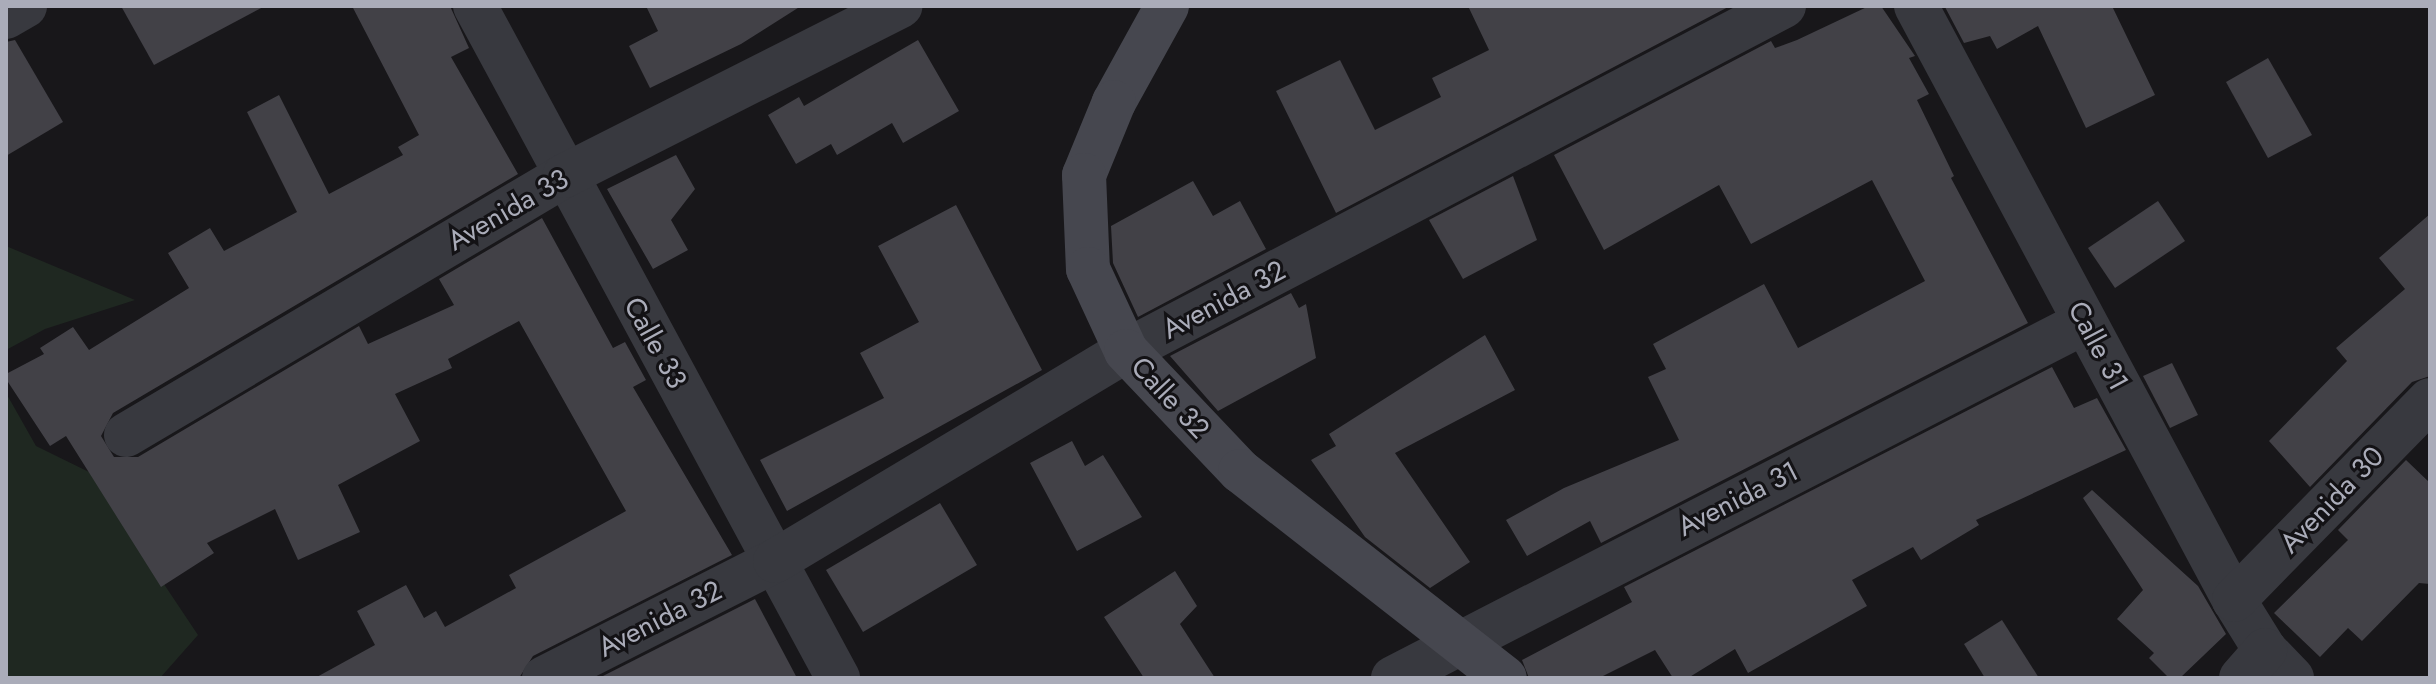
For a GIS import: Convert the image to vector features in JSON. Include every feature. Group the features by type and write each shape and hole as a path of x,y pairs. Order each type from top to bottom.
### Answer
{"main road":[{"name":"Calle 32","path":"1167,6 1114,102 1084,175 1088,269 1126,351 1240,471 1456,643 1505,678"}],"street":[{"path":"6,17 25,6"},
{"name":"Calle 33","path":"475,6 564,176 838,678"},
{"name":"Avenida 33","path":"126,435 564,176 901,6"},
{"name":"Avenida 32","path":"544,678 775,561 1126,351 1784,6"},
{"name":"Calle 31","path":"1916,6 2234,600 2266,669"},
{"name":"Avenida 31","path":"1393,678 2085,322"},
{"name":"Avenida 30","path":"2234,600 2430,400"}],"shaded area":[{"path":"6,246 135,300 45,329 6,350"},
{"path":"6,393 36,446 89,472 198,635 160,678 6,678"}],"building":[{"path":"121,6 265,6 154,65"},
{"path":"352,6 450,6 469,48 451,57 518,174 113,413 101,436 114,457 138,457 359,326 368,344 454,305 439,279 542,218 613,348 625,342 646,380 633,387 732,555 533,656 519,678 315,678 375,645 357,611 406,585 424,618 436,611 445,627 516,588 509,575 626,511 519,321 448,359 452,368 395,394 420,441 338,485 360,532 298,560 275,509 207,543 214,553 161,587 66,436 50,446 6,379 6,374 44,354 40,348 73,327 89,350 189,288 168,253 210,228 224,251 297,212 247,112 279,95 329,194 403,155 398,147 419,135"},
{"path":"646,6 801,6 741,44 650,88 629,46 658,31"},
{"path":"1468,6 1730,6 1336,213 1276,91 1340,60 1375,130 1441,97 1432,78 1489,50"},
{"path":"1869,6 1881,6 1915,56 1909,58 1929,94 1917,100 1954,176 1951,178 2028,323 1601,543 1590,521 1527,556 1506,520 1564,488 1679,440 1648,377 1666,369 1653,344 1764,284 1798,348 1925,281 1872,180 1751,244 1719,185 1604,250 1554,155 1771,41 1775,48"},
{"path":"2112,6 2155,95 2086,128 2038,26 1997,49 1990,36 1964,43 1945,7"},
{"path":"15,40 63,122 6,156 6,42"},
{"path":"918,40 959,111 903,143 892,123 837,155 831,144 796,164 768,115 799,97 804,106"},
{"path":"2268,58 2312,135 2268,158 2226,82"},
{"path":"676,155 695,189 671,220 688,250 653,269 607,189"},
{"path":"1513,176 1537,240 1463,279 1429,220"},
{"path":"1193,181 1213,216 1240,201 1266,249 1138,317 1113,263 1111,226"},
{"path":"2158,201 2185,241 2115,288 2088,248"},
{"path":"956,205 1042,370 787,511 760,460 884,398 860,353 919,322 878,246"},
{"path":"2430,214 2430,376 2412,382 2310,487 2269,441 2347,361 2336,348 2405,289 2379,258"},
{"path":"1291,293 1299,308 1306,304 1316,358 1218,411 1170,356"},
{"path":"1485,335 1515,390 1395,453 1470,562 1430,588 1365,537 1311,460 1336,446 1329,434"},
{"path":"2172,363 2198,415 2170,428 2143,376"},
{"path":"2052,367 2074,408 2097,398 2126,450 1976,520 1979,525 1921,560 1913,547 1852,580 1867,606 1748,673 1735,649 1688,678 1673,678 1655,650 1599,678 1529,678 1522,660 1632,602 1624,587"},
{"path":"1072,441 1085,466 1103,455 1142,517 1077,551 1030,463"},
{"path":"2406,460 2430,483 2430,584 2419,583 2362,641 2348,628 2320,657 2274,613 2348,540 2338,530"},
{"path":"2092,490 2198,586 2226,634 2180,678 2169,678 2149,658 2154,653 2117,619 2143,590 2083,498"},
{"path":"940,503 977,565 863,632 826,570"},
{"path":"1175,571 1197,606 1180,624 1215,678 1144,678 1104,617"},
{"path":"755,599 797,678 599,678"},
{"path":"2002,620 2039,678 1985,678 1964,644"}]}
